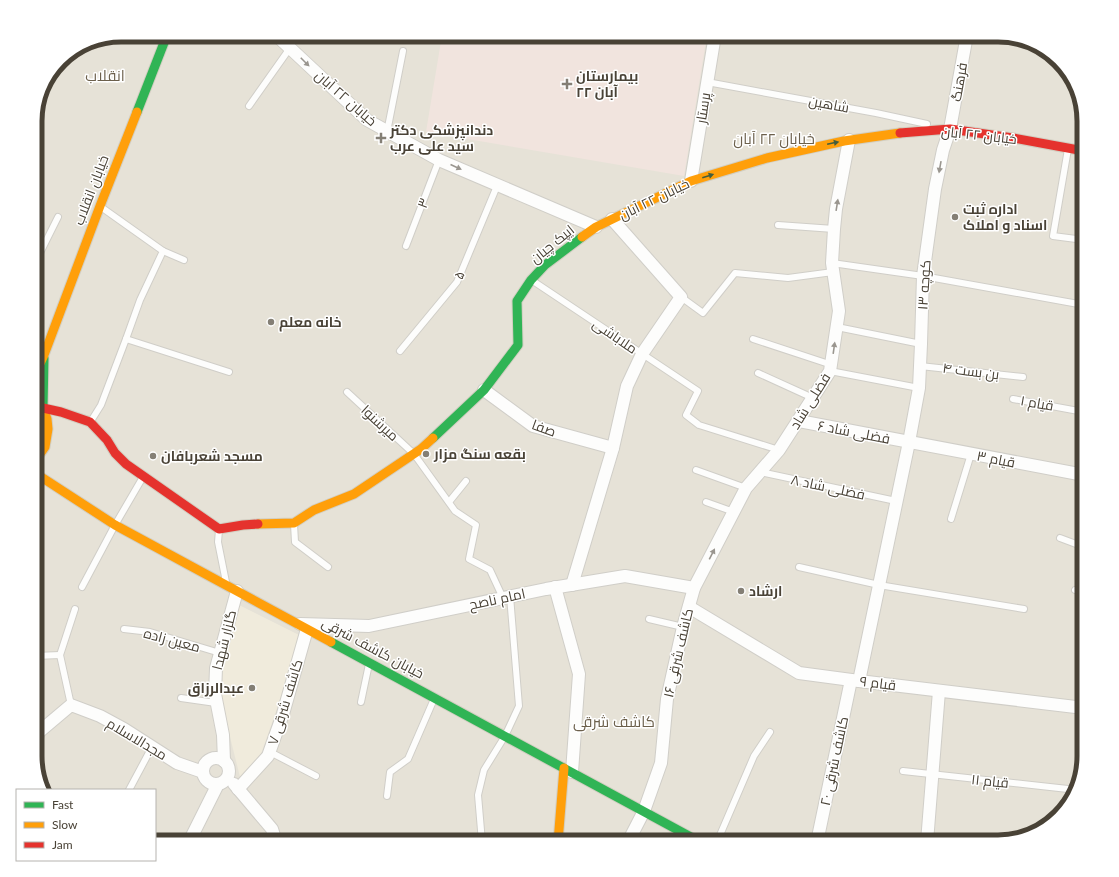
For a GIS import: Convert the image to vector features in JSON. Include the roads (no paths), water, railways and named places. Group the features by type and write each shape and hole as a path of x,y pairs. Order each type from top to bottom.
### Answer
{"main road":[{"name":"خیابان انقلاب","path":"44,355 164,42"},
{"name":"خیابان ۲۲ آبان","path":"596,227 691,181 767,158 849,140 896,133 950,129 1013,138 1077,150"},
{"name":"ایپک چیان","path":"294,523 314,510 354,494 414,454 484,390 518,345 517,301 531,280 545,265 596,227"},
{"path":"42,359 44,355"},
{"path":"42,375 44,355"},
{"path":"42,407 90,422 126,464 219,529 243,525 294,523"},
{"path":"42,412 46,419 48,429 45,447 42,451"},
{"name":"خیابان کاشف شرقی","path":"42,477 116,525 687,835"},
{"path":"559,835 563,793 573,773"},
{"path":"563,793 573,773"}],"street":[{"name":"خیابان ۲۲ آبان","path":"284,42 319,77 367,120 387,132 439,160 596,227"},
{"name":"پرستار","path":"691,181 714,42"},
{"name":"فرهنگ","path":"950,129 966,42"},
{"name":"کوچه ۱۳","path":"879,585 909,442 918,388 923,276 940,166 943,150 950,129"},
{"name":"فضلی شاد","path":"694,588 746,488 779,450 831,368 839,311 833,267 834,229 836,209 849,140"},
{"path":"572,585 613,448 627,386 642,354 681,297 612,219"},
{"name":"صفا","path":"484,390 533,426 613,448"},
{"name":"فضلی شاد ۶","path":"798,421 909,442"},
{"name":"قیام ۳","path":"909,442 1077,474"},
{"name":"امام ناصح","path":"303,626 369,626 556,587 625,576 694,588"},
{"name":"کاشف شرقی ۲۰","path":"819,835 879,585"},
{"path":"556,587 579,674 573,773"},
{"name":"کاشف شرقی ۱۶","path":"632,835 644,811 661,763 668,699 683,627 694,588"},
{"name":"گلزار شهدا","path":"224,761 223,736 214,694 216,668 237,591"},
{"name":"قیام ۹","path":"689,607 799,673 1077,707"},
{"name":"کاشف شرقی ۷","path":"238,789 270,752 284,714 303,626"},
{"path":"928,835 940,691"},
{"path":"42,729 71,705"},
{"name":"مجدالاسلام","path":"71,705 100,716 124,729 177,763 203,772"},
{"path":"212,758 224,761 228,764 229,768 228,777 222,783 209,783 203,772 205,764 212,758"},
{"path":"228,777 272,829 274,835"},
{"path":"192,835 218,784"}],"lane":[{"path":"249,106 290,48"},
{"path":"387,132 403,51"},
{"name":"شاهین","path":"707,82 876,113 950,129"},
{"path":"1068,148 1053,236 1077,239"},
{"name":"۳","path":"406,246 439,160"},
{"name":"۵","path":"400,351 457,282 497,186"},
{"path":"100,206 163,251 184,260"},
{"path":"42,249 58,217"},
{"path":"778,225 834,229"},
{"path":"90,422 101,405 140,300 163,251"},
{"path":"681,297 703,313 735,273 788,278 833,267 923,276 1077,304"},
{"name":"ملاباشی","path":"531,280 698,391 686,415 698,425 779,450"},
{"path":"837,326 921,344"},
{"path":"126,339 229,372"},
{"path":"753,339 831,368 918,388"},
{"name":"بن بست ۴","path":"920,366 1023,377"},
{"path":"758,373 813,398"},
{"name":"میرشنوا","path":"347,392 414,454 456,511 476,525 469,559 490,570 507,597"},
{"name":"قیام ۱","path":"1013,399 1077,411"},
{"path":"951,519 971,454"},
{"path":"696,470 746,488"},
{"name":"فضلی شاد ۸","path":"760,472 896,500"},
{"path":"82,587 143,477"},
{"path":"449,502 466,481"},
{"path":"706,502 734,512"},
{"path":"294,523 295,542 328,567"},
{"path":"219,529 218,542 226,585"},
{"path":"1060,538 1077,544"},
{"path":"799,567 879,585 1024,609"},
{"path":"481,835 478,795 484,770 505,736 519,706 507,597"},
{"path":"71,705 60,655 75,609"},
{"path":"649,619 683,627"},
{"name":"معین زاده","path":"124,629 150,632 220,653"},
{"path":"42,656 60,655"},
{"path":"361,702 369,662"},
{"path":"181,698 216,703"},
{"path":"387,796 390,772 408,759 434,698"},
{"path":"720,835 754,756 770,732"},
{"path":"130,789 152,747"},
{"path":"270,752 316,776"},
{"name":"قیام ۱۱","path":"903,772 1069,789"}],"place":[{"name":"بیمارستان ۲۲ آبان","path":"567,84"},
{"name":"دندانپزشکی دکتر سید علی عرب","path":"381,138"},
{"name":"اداره ثبت اسناد و املاک","path":"955,217"},
{"name":"خانه معلم","path":"271,322"},
{"name":"بقعه سنگ مزار","path":"426,454"},
{"name":"مسجد شعربافان","path":"153,456"},
{"name":"ارشاد","path":"741,591"},
{"name":"عبدالرزاق","path":"252,688"}],"district":[{"name":"انقلاب","path":"105,76"},
{"name":"خیابان ۲۲ آبان","path":"774,139"},
{"name":"کاشف شرقی","path":"614,722"}]}
